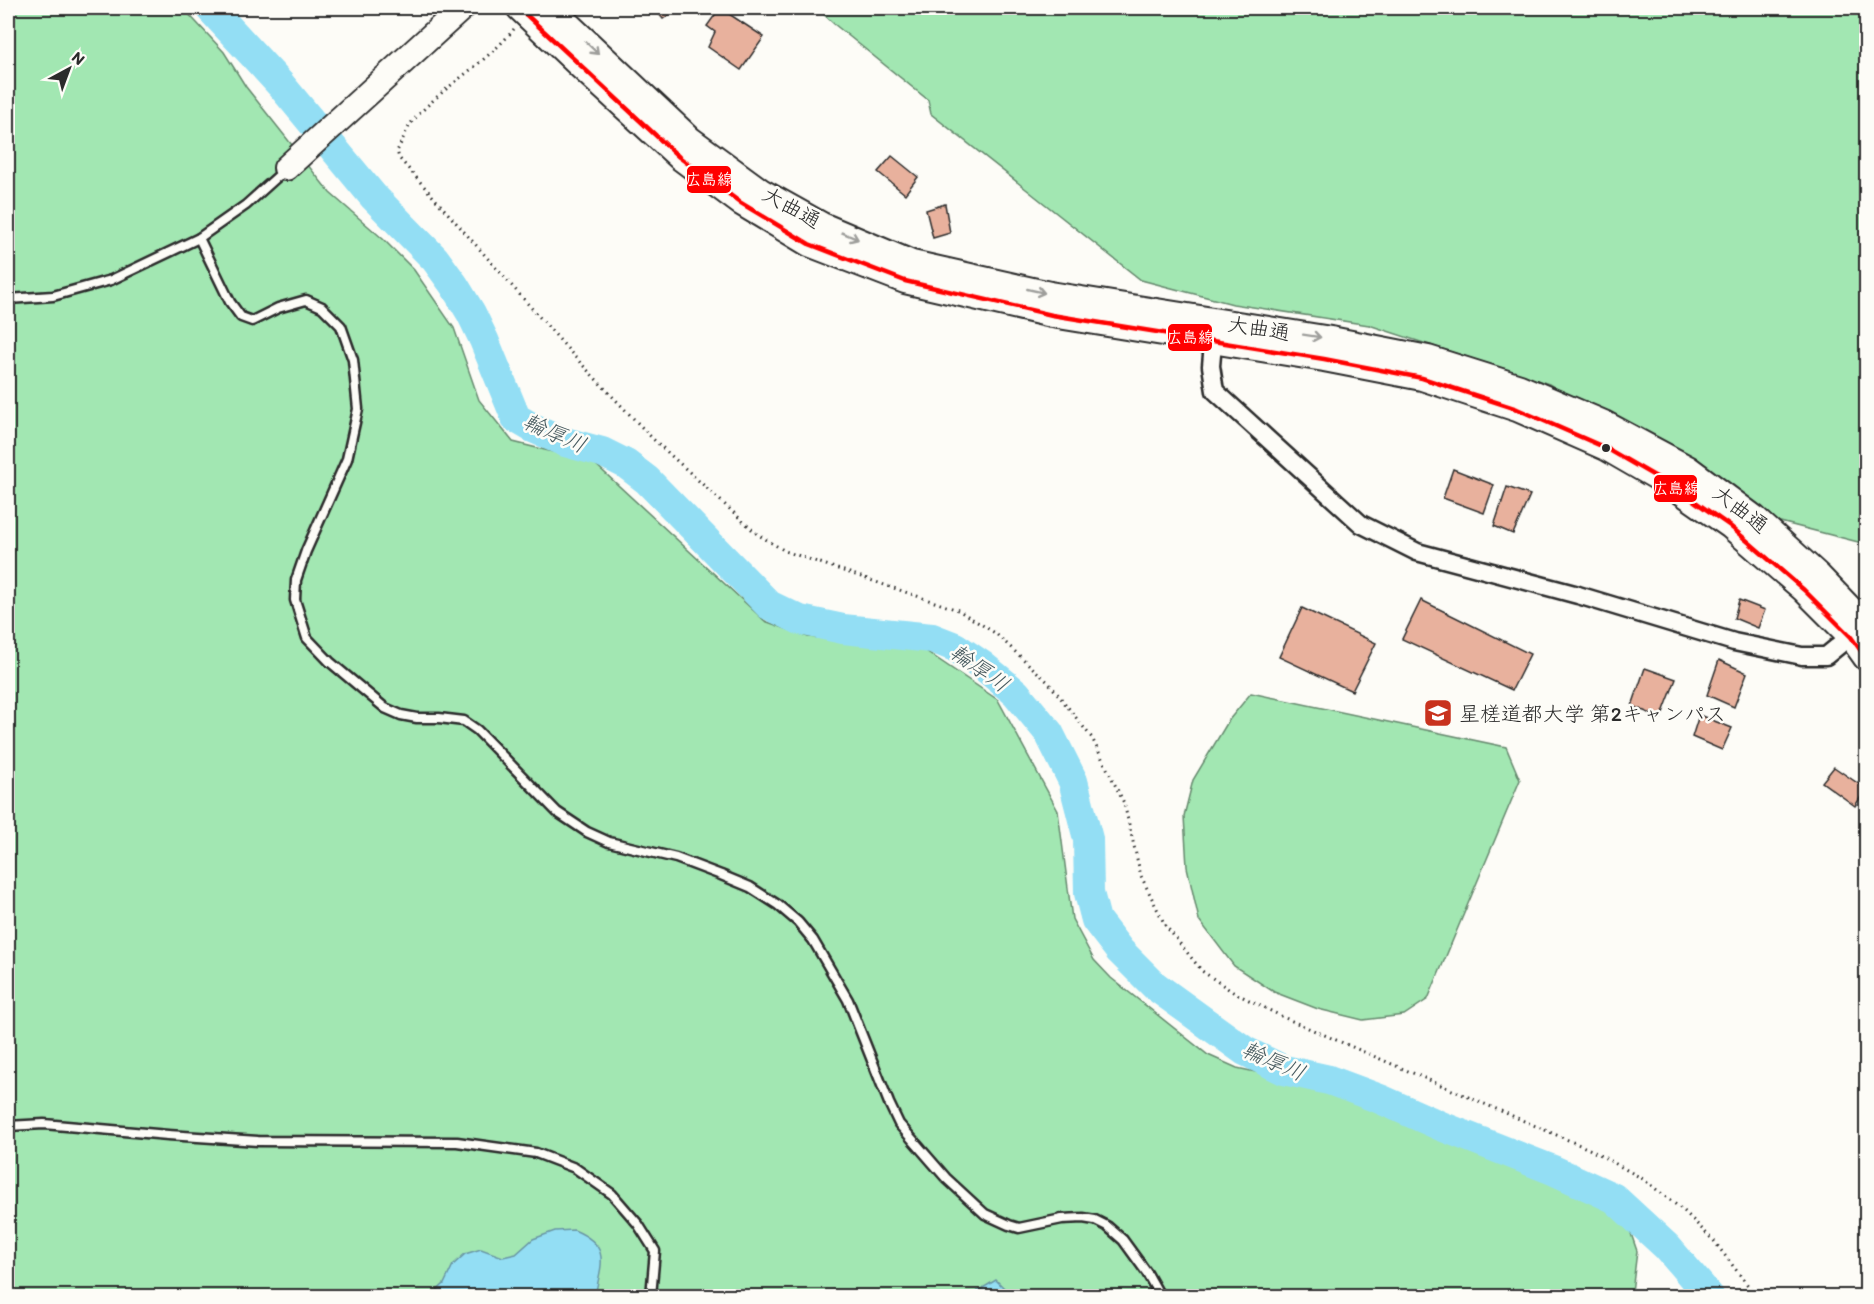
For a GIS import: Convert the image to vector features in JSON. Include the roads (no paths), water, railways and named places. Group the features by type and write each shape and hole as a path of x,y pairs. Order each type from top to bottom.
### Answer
{"main road":[{"path":"286,168 462,8"},
{"name":"大曲通","path":"550,8 690,140 761,191 822,225 912,263 1214,331 1324,359 1422,378 1517,409 1606,448 1677,489 1730,526 1804,590 1861,628 1866,658"},
{"name":"大曲通","path":"523,11 679,157 741,203 809,244 905,280 1052,315 1214,331"}],"street":[{"path":"1214,331 1211,366 1215,391 1361,524 1418,552 1578,595 1734,642 1802,656 1826,656 1861,628"}],"lane":[{"path":"8,299 53,296 111,280 199,238 246,205 286,168"},
{"path":"199,238 230,302 241,318 252,321 278,308 306,300 322,308 341,326 353,360 358,409 347,459 306,551 296,580 295,600 307,638 330,662 385,708 401,715 417,718 439,718 464,722 477,730 557,812 587,832 609,842 675,858 721,874 750,887 778,905 798,922 813,940 848,1000 899,1124 946,1178 985,1214 1019,1228 1062,1219 1083,1218 1107,1226 1123,1240 1160,1296"},
{"path":"8,1126 44,1124 258,1141 457,1142 536,1153 575,1168 612,1194 638,1224 655,1251 651,1296"}],"water":[{"path":"574,1230 586,1236 599,1249 601,1265 595,1296 431,1296 444,1284 453,1265 465,1254 481,1249 503,1257 516,1254 533,1239 555,1231"},
{"path":"996,1280 1012,1296 976,1296 976,1292"}],"waterway":[{"name":"輪厚川","path":"210,8 281,85 373,196 435,259 471,313 516,418 565,442 602,452 626,464 647,480 769,605 800,620 843,629 932,638 955,647 1016,693 1049,733 1073,781 1088,839 1089,893 1096,920 1120,951 1155,986 1245,1051 1284,1070 1329,1080 1380,1099 1441,1126 1553,1170 1614,1198 1667,1247 1709,1296"}],"place":[{"name":"星槎道都大学 第2キャンパス","path":"1438,713"}]}
